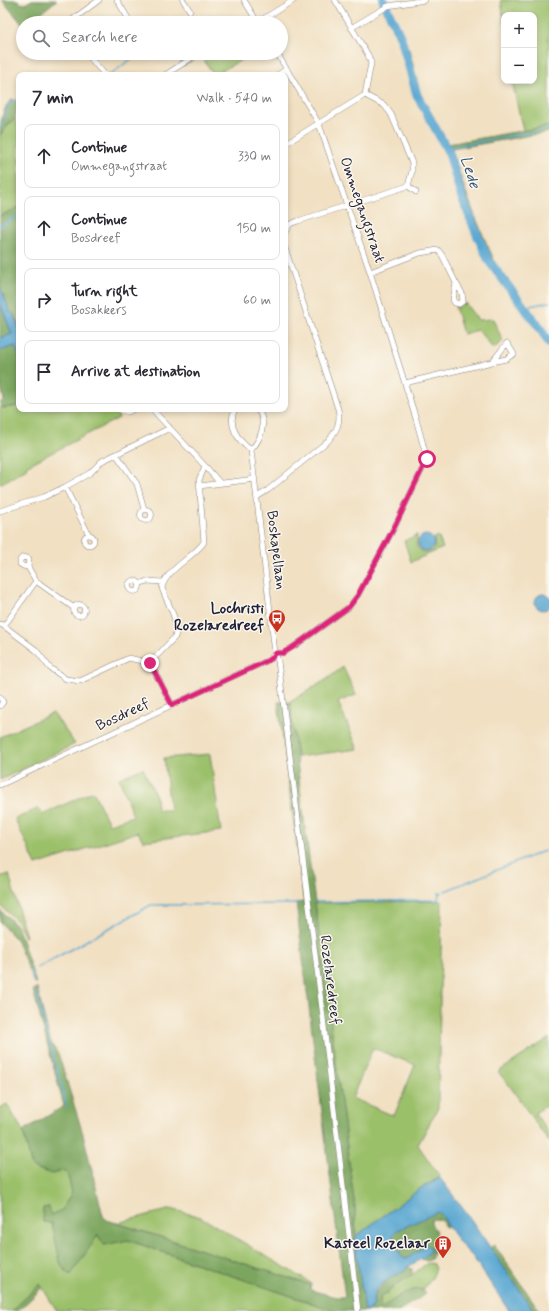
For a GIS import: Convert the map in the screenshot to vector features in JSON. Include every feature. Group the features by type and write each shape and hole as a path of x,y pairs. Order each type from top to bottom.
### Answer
{"street":[{"path":"77,16 99,0"},
{"path":"116,0 126,16"},
{"path":"183,0 190,11"},
{"path":"244,0 254,16"},
{"path":"268,16 294,0"},
{"path":"288,142 365,95 371,63 368,55 335,0"},
{"path":"351,28 388,6 425,0"},
{"path":"91,60 102,72"},
{"path":"170,72 188,60"},
{"name":"Ommegangstraat","path":"276,653 283,653 293,647 349,607 358,595 396,524 427,459 370,272 319,124 281,60"},
{"path":"282,72 287,69"},
{"path":"365,95 384,105 391,114 412,163 412,171 408,186"},
{"path":"408,186 416,192"},
{"path":"288,227 290,224 408,186"},
{"path":"370,272 420,253 438,250 456,283"},
{"path":"257,497 268,490 329,440 336,432 339,420 338,409 288,257"},
{"path":"405,383 492,362"},
{"path":"155,412 220,483"},
{"path":"234,412 233,428 241,441 251,450 263,430 262,416 259,412"},
{"path":"0,511 44,497 65,487 90,473 102,462 116,454 170,428"},
{"name":"Boskapellaan","path":"251,450 276,653"},
{"path":"116,454 137,484 144,509"},
{"path":"150,663 175,637 177,632 176,625 162,588 163,582 167,576 200,549 204,542 199,480 205,466"},
{"path":"199,486 255,479"},
{"path":"65,487 89,535"},
{"path":"28,567 36,581 74,608"},
{"path":"36,581 2,625 36,650 50,668 66,679 80,681 129,658 150,663 172,705"},
{"path":"139,584 146,581 163,582"},
{"name":"Bosdreef","path":"0,785 271,659 276,653"},
{"name":"Rozelaredreef","path":"276,653 322,1009 358,1311"},
{"path":"0,697 3,702 0,706"}],"green space":[{"path":"2,0 18,0 20,3 25,4 32,0 57,0 37,16 16,17"},
{"path":"501,0 549,0 549,126 523,131 513,84 537,84 537,12 503,12"},
{"path":"407,49 409,49 421,97 448,144 549,126 549,132 452,149 471,206 495,262 492,262 474,224 448,149 419,95"},
{"path":"180,60 194,60 183,66"},
{"path":"204,60 241,60 219,72 212,72"},
{"path":"12,99 16,101 15,119 10,122 0,135 3,116 9,102"},
{"path":"15,119 16,122 16,208 0,216 0,135"},
{"path":"16,208 16,321 13,313 10,312 0,286 0,216"},
{"path":"465,303 478,320 493,319 503,341 493,349 478,330 463,334 455,306 459,307"},
{"path":"0,304 12,334 0,338"},
{"path":"16,346 16,406 3,408 0,406 0,403 4,400 0,382 0,351"},
{"path":"0,406 3,408 16,406 16,412 116,412 119,418 26,466 27,469 0,484"},
{"path":"417,535 417,547 423,552 429,552 433,549 435,544 434,538 438,536 443,548 411,562 404,541"},
{"path":"343,667 356,695 338,702 358,749 297,757 290,702"},
{"path":"278,702 290,702 355,1208 355,1244 365,1311 335,1311 128,1240 104,1245 98,1235 71,1275 61,1266 52,1223 43,1222 43,1208 49,1207 51,1215 62,1210 72,1192 67,1173 62,1171 52,1174 32,1167 23,1131 64,1106 33,990 37,988 50,1041 59,1056 83,1134 103,1216 107,1220 311,1285 310,1290 337,1297 345,1297 296,903 304,902"},
{"path":"53,713 75,744 0,780 0,737"},
{"path":"210,754 221,831 143,841 138,832 36,865 15,819 39,808 42,815 93,791 109,824 133,816 119,778 143,768 156,796 157,810 170,810 164,758"},
{"path":"9,874 26,937 18,922 0,905 0,877"},
{"path":"442,901 438,1108 418,1145 440,1177 421,1188 356,1236 355,1208 315,903","holes":["373,1048 415,1065 394,1116 352,1098"]},
{"path":"0,910 18,928 36,983 35,984 16,939 0,922"},
{"path":"549,1038 549,1104 535,1113 549,1134 549,1142 509,1085 498,1072"},
{"path":"7,1104 23,1131 32,1167 52,1174 62,1171 67,1172 72,1192 62,1210 51,1215 49,1207 43,1208 43,1222 52,1223 61,1266 70,1275 98,1235 104,1245 127,1240 335,1311 57,1311 40,1284 12,1311 0,1311 0,1108"},
{"path":"171,1209 201,1217 311,1283 311,1285 117,1223"},
{"path":"438,1212 442,1214 448,1227 445,1227 441,1220 431,1220 437,1237 431,1259 427,1261 421,1259 431,1250 427,1245 406,1259 401,1257 394,1241 393,1234 398,1230"},
{"path":"494,1245 540,1311 534,1311 490,1248"},
{"path":"426,1264 434,1264 436,1269 432,1278 423,1290 420,1289 398,1297 383,1308 379,1306 380,1299 383,1295"},
{"path":"408,1267 412,1269 412,1275 383,1295 380,1299 380,1306 383,1308 396,1298 412,1290 422,1290 426,1294 398,1311 367,1311 374,1306 375,1295 379,1288 391,1277 402,1272"},
{"path":"40,1284 42,1288 18,1311 12,1311"}],"water":[{"path":"0,286 10,312 13,313 16,321 16,348 15,346 0,351 0,338 12,334 0,304"},
{"path":"426,535 433,540 434,543 429,550 426,551 419,546 418,543 423,536"},
{"path":"543,594 550,599 550,605 546,609 540,609 536,605 536,599 540,595"},
{"path":"440,1178 470,1218 534,1311 509,1311 473,1257 457,1239 443,1217 438,1212 398,1230 393,1234 394,1244 402,1257 406,1259 427,1245 431,1250 426,1256 408,1267 403,1272 391,1277 378,1288 373,1298 374,1306 365,1311 355,1244 356,1236 421,1188"}],"waterway":[{"name":"Lede","path":"383,0 401,38 417,95 449,153 461,195 489,261 540,328 549,343"},
{"path":"114,72 130,60"},
{"path":"0,128 10,102 16,100"},
{"path":"446,148 549,129"},
{"path":"0,226 16,217"},
{"path":"525,307 549,302"},
{"path":"445,891 549,849"},
{"path":"316,902 438,900 439,893 441,893"},
{"path":"37,968 151,905 299,904"},
{"path":"31,971 33,982"},
{"path":"36,992 67,1107"}],"place":[{"name":"Lochristi Rozelaredreef","path":"277,633"},
{"name":"Kasteel Rozelaar","path":"443,1259"}],"route":[{"path":"150,663 172,705 271,659 276,653 283,653 349,607 358,595 396,524 427,459"}]}
